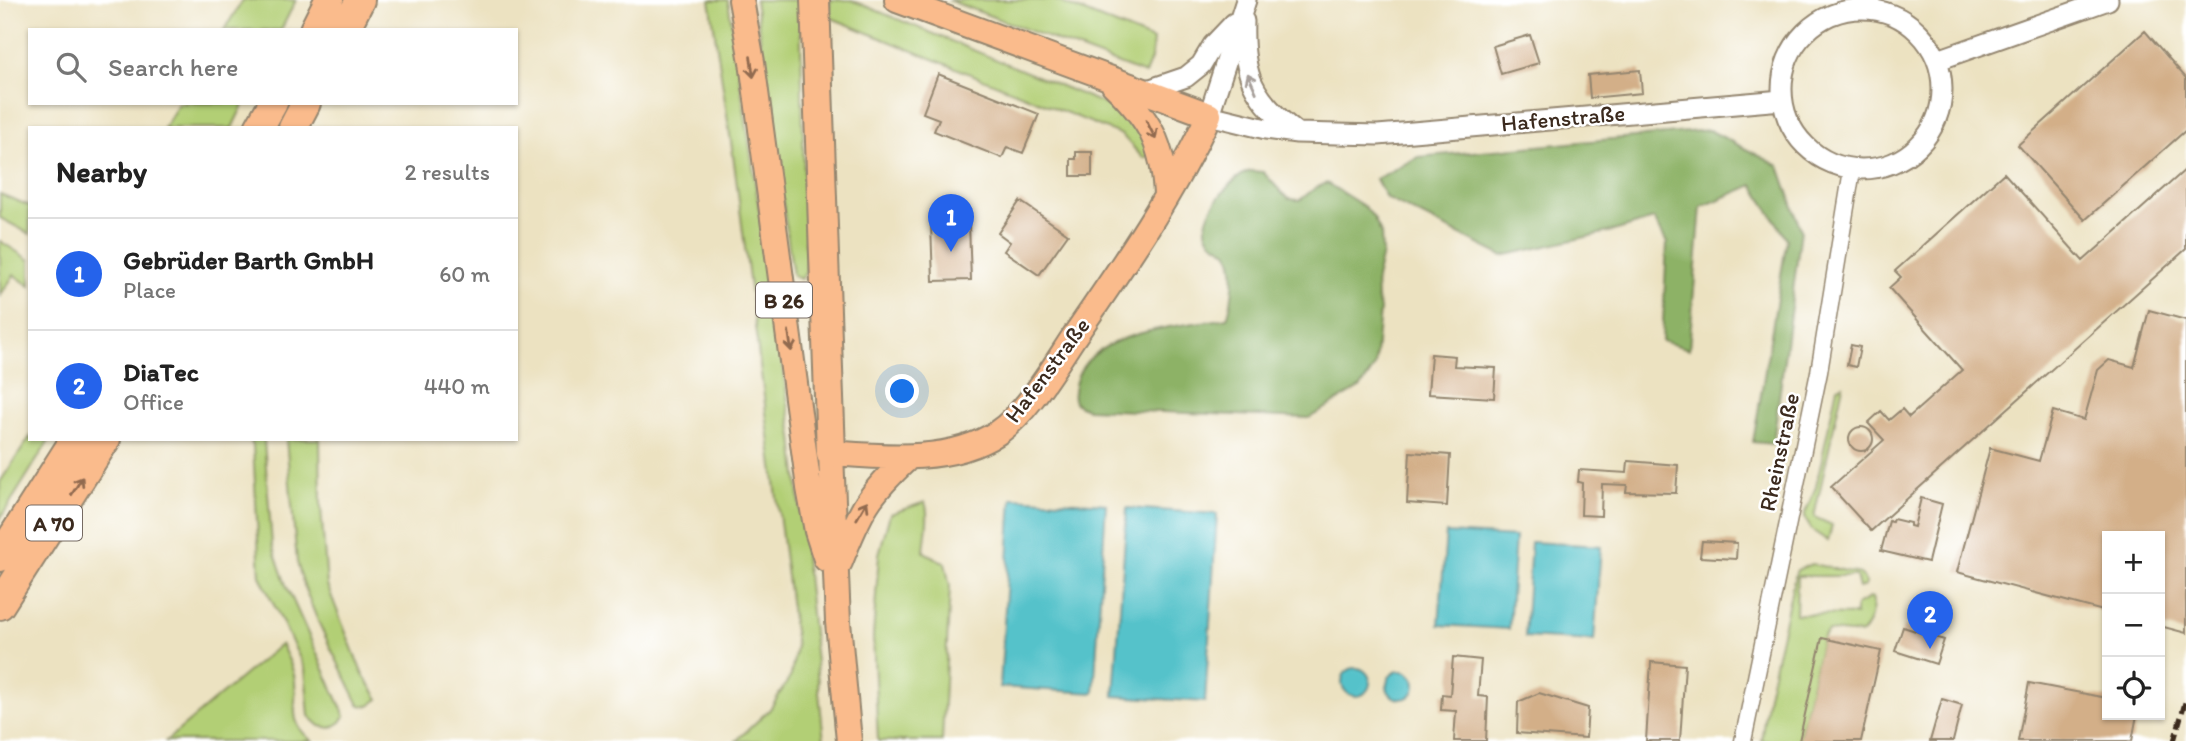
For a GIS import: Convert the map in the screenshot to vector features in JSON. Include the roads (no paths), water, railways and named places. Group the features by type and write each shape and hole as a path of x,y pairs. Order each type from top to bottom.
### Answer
{"highway":[{"path":"315,28 329,0"},
{"path":"346,28 360,0"},
{"path":"815,0 831,453"},
{"path":"260,126 272,105"},
{"path":"294,126 305,105"},
{"name":"A 70","path":"0,557 74,441"},
{"name":"A 70","path":"0,605 105,441"}],"main road":[{"name":"B 26","path":"741,0 752,62 809,488 817,531 837,598"},
{"path":"897,0 1209,115"},
{"path":"1108,79 1145,118 1155,136 1164,166 1166,194"},
{"name":"Hafenstraße","path":"831,453 909,457 947,452 996,434 1020,411 1128,258 1209,115"},
{"name":"B 26","path":"831,453 837,598 849,741"},
{"path":"836,573 857,518 871,495 883,480 909,457"}],"street":[{"path":"1209,115 1246,0"},
{"path":"1246,0 1243,41 1247,70 1259,98 1297,133"},
{"path":"1938,60 2108,0"},
{"path":"1866,8 1889,13 1909,23 1926,40 1938,60 1943,83 1941,107 1932,129 1918,148 1898,162 1876,169 1852,170 1832,165 1813,154 1798,139 1787,121 1782,100 1782,76 1789,54 1802,35 1820,20 1842,11 1866,8"},
{"path":"1142,92 1186,77 1201,65 1213,45 1238,19"},
{"name":"Hafenstraße","path":"1209,115 1266,129 1297,133 1378,135 1782,100"},
{"name":"Rheinstraße","path":"1743,741 1819,372 1852,170"}],"water":[{"path":"1012,498 1106,504 1094,693 1000,687"},
{"path":"1127,508 1217,514 1205,702 1114,696"},
{"path":"1446,533 1515,537 1509,629 1439,625"},
{"path":"1531,542 1601,546 1594,641 1525,637"},
{"path":"1356,668 1366,672 1370,682 1366,692 1356,696 1346,692 1342,682 1346,672"},
{"path":"1401,671 1411,675 1415,685 1411,695 1401,699 1391,695 1387,685 1391,675"}],"railway":[{"path":"2174,741 2186,699"}],"place":[{"name":"Gebrüder Barth GmbH","path":"951,252"},
{"name":"DiaTec","path":"1930,649"}]}
